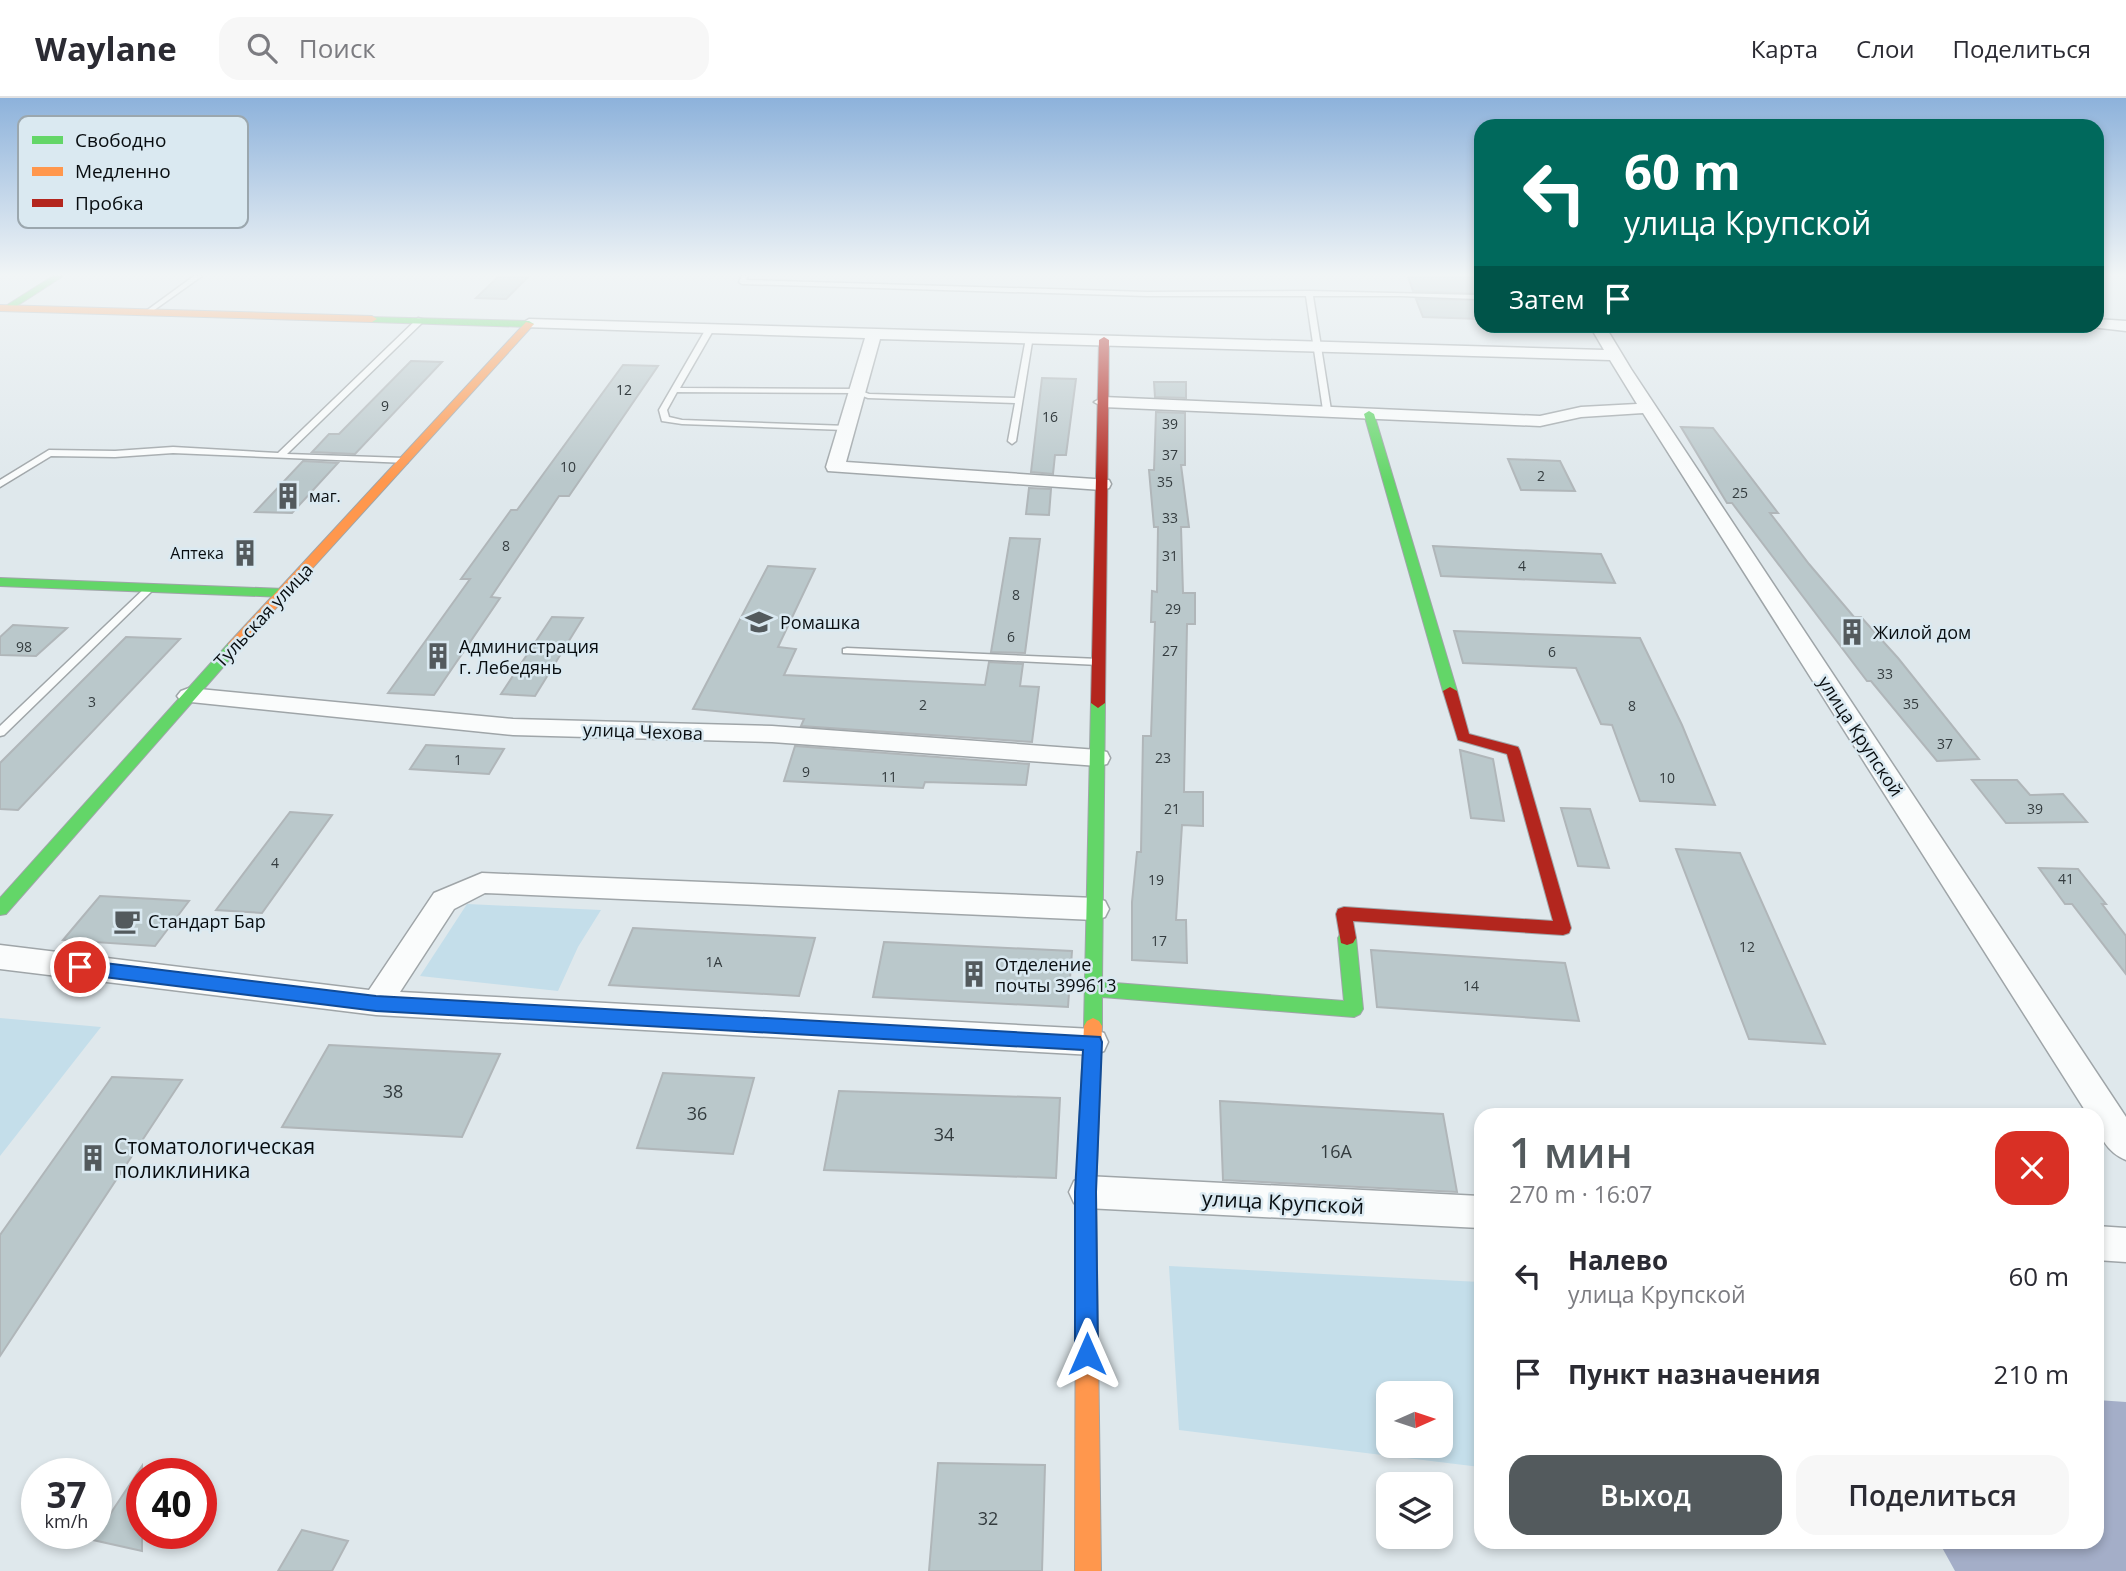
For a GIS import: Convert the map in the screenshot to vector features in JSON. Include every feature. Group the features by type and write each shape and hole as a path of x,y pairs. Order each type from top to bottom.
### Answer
{"street":[{"name":"Тульская улица","path":"0,909 189,696 510,345"},
{"path":"871,345 835,467 1102,484"},
{"path":"1088,1571 1086,1192 1093,1042 1104,345"},
{"path":"1272,345 1614,355"},
{"name":"улица Крупской","path":"1608,345 2102,1108"},
{"path":"1103,402 1540,421 1581,412 1648,408"},
{"path":"1094,989 1354,1009 1344,914 1563,928 1513,751 1463,737 1369,414"},
{"path":"0,582 284,593"},
{"name":"улица Чехова","path":"189,696 513,727 772,734 1098,758"},
{"path":"376,1003 444,901 482,883 1095,909"},
{"path":"0,957 376,1003 1093,1042"},
{"name":"улица Крупской","path":"2104,1111 2126,1145"},
{"name":"улица Крупской","path":"1086,1192 1474,1212"},
{"path":"2104,1244 2126,1245"}],"lane":[{"path":"280,456 395,345"},
{"path":"701,345 663,410 665,419 682,422 845,428"},
{"path":"1012,442 1029,345"},
{"path":"1317,346 1327,410"},
{"path":"677,390 856,391 868,397 1019,401"},
{"path":"0,484 49,453 115,454 173,450 404,461"},
{"path":"0,732 150,588"},
{"path":"847,651 1100,662"}],"shaded area":[{"path":"467,904 601,910 578,947 558,991 420,976"},
{"path":"0,1018 101,1027 0,1156"},
{"path":"1169,1266 1474,1282 1474,1466 1407,1458 1453,1458 1453,1381 1376,1381 1376,1454 1179,1430"},
{"path":"2104,1400 2126,1402 2126,1571 1955,1571 1943,1549 2104,1549"}],"building":[{"path":"411,361 442,362 355,454 312,452 329,434 339,434"},
{"path":"623,365 658,366 569,496 559,496 491,597 500,598 434,695 388,693 470,579 461,579 511,510 517,510"},
{"path":"1042,378 1076,379 1066,455 1055,455 1053,474 1031,472"},
{"path":"1154,382 1186,382 1186,398 1155,397"},
{"path":"1156,412 1185,413 1185,465 1181,465 1189,527 1181,527 1183,593 1195,593 1195,624 1187,624 1184,792 1203,792 1203,826 1182,825 1176,920 1186,920 1187,963 1132,960 1132,902 1137,852 1141,852 1143,736 1151,736 1155,622 1151,622 1152,591 1157,592 1158,527 1154,527 1149,470 1154,470"},
{"path":"1681,427 1713,428 1778,513 1770,513 1809,564 1854,617 1861,617 1898,658 1979,759 1937,761 1871,681 1867,681 1732,503 1727,503"},
{"path":"1508,459 1560,461 1575,491 1521,490"},
{"name":"маг.","path":"303,461 338,463 292,513 255,512"},
{"path":"1029,488 1051,489 1049,515 1026,514"},
{"path":"1010,538 1040,539 1025,653 991,652"},
{"path":"1433,546 1601,554 1615,583 1441,576"},
{"path":"768,566 815,569 778,647 796,649 784,675 985,685 989,662 1023,664 1020,686 1039,687 1032,742 801,726 804,719 693,709"},
{"path":"552,617 583,618 535,696 501,694"},
{"path":"13,625 67,628 36,656 0,655 0,637"},
{"path":"1454,631 1640,638 1682,725 1715,805 1640,801 1612,725 1601,724 1576,668 1463,663"},
{"path":"126,637 180,639 18,810 0,809 0,763"},
{"path":"426,745 504,749 489,774 410,769"},
{"path":"795,746 1029,764 1026,785 925,782 923,788 784,781"},
{"path":"1460,750 1493,759 1504,821 1471,818"},
{"path":"1972,780 2017,780 2030,795 2063,794 2087,822 2006,823"},
{"path":"1561,808 1590,809 1609,868 1578,866"},
{"path":"290,812 332,815 262,913 216,910"},
{"path":"1676,849 1740,853 1825,1044 1749,1039"},
{"path":"2039,868 2078,869 2106,904 2102,904 2126,936 2126,974 2072,904 2065,904"},
{"name":"Стандарт Бар","path":"100,896 189,901 155,946 63,940"},
{"path":"633,928 815,938 799,996 609,985"},
{"name":"Отделение почты 399613","path":"884,942 1072,951 1068,1007 873,997"},
{"path":"1371,950 1565,963 1579,1021 1377,1007"},
{"path":"329,1045 500,1054 462,1137 282,1127"},
{"path":"663,1073 754,1078 733,1154 637,1148"},
{"name":"Стоматологическая поликлиника","path":"112,1077 182,1080 0,1356 0,1235"},
{"path":"839,1091 1060,1098 1056,1178 824,1170"},
{"path":"1220,1101 1443,1114 1457,1192 1223,1180"},
{"path":"938,1463 1045,1465 1042,1571 929,1571"},
{"path":"126,1490 126,1547 112,1544 112,1511"},
{"path":"302,1530 348,1541 332,1571 278,1571"}],"traffic: fast":[{"path":"1369,414 1450,691"},
{"path":"0,582 284,593"},
{"path":"0,909 233,647"},
{"path":"1093,1026 1098,703"},
{"path":"1094,989 1354,1009 1347,938"}],"traffic: slow":[{"path":"233,647 510,345"},
{"path":"1088,1571 1086,1192 1093,1026"}],"traffic: jam":[{"path":"1098,703 1104,345"},
{"path":"1347,938 1344,914 1563,928 1513,751 1463,737 1450,691"}],"place":[{"name":"маг.","path":"288,496"},
{"name":"Аптека","path":"245,553"},
{"name":"Ромашка","path":"759,622"},
{"name":"Жилой дом","path":"1852,632"},
{"name":"Администрация г. Лебедянь","path":"438,656"},
{"name":"Стандарт Бар","path":"127,921"},
{"name":"Отделение почты 399613","path":"974,974"},
{"name":"Стоматологическая поликлиника","path":"93,1158"}],"route":[{"path":"80,967 376,1003 1093,1042 1086,1192 1087,1354"}]}
